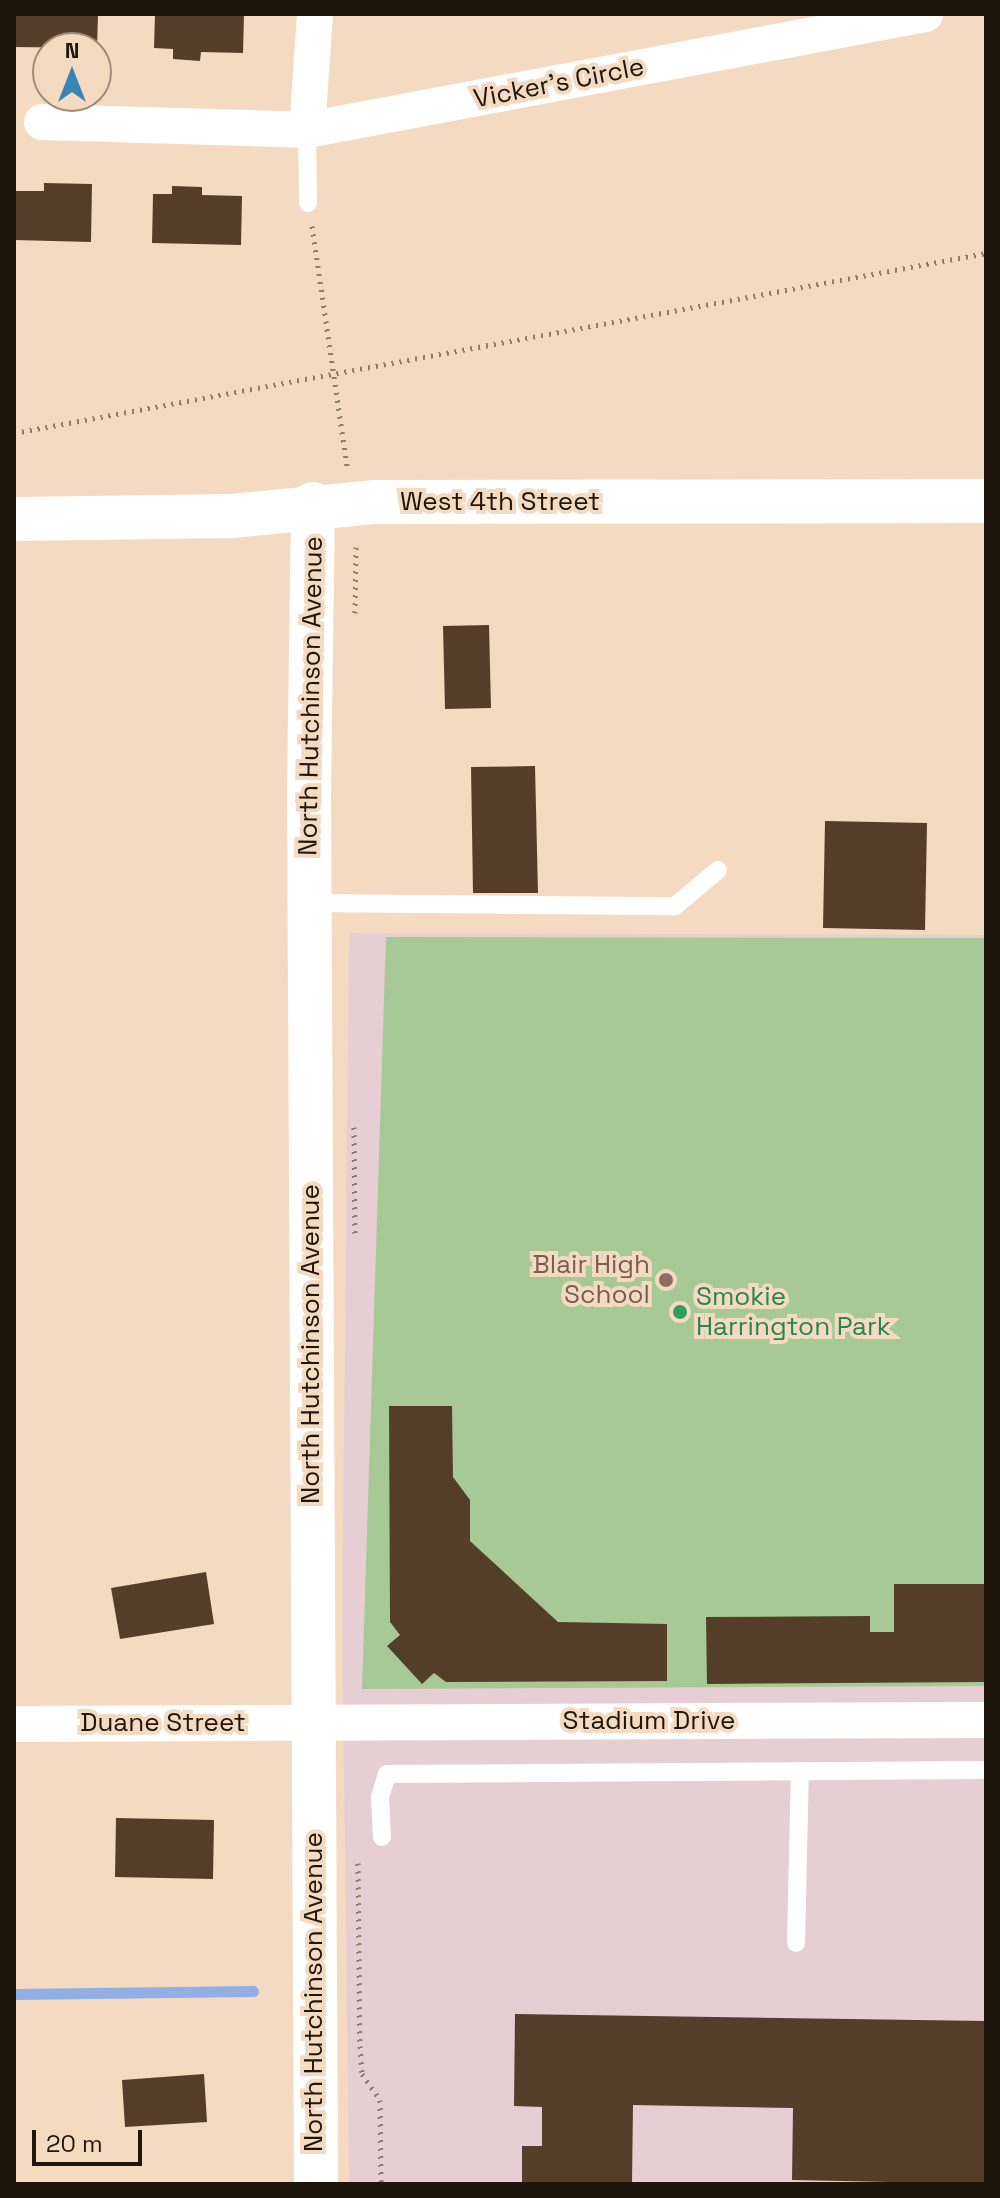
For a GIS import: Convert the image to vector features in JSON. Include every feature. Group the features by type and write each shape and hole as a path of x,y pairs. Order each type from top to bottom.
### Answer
{"main road":[{"name":"West 4th Street","path":"14,519 232,516 313,504 986,501"},
{"name":"North Hutchinson Avenue","path":"313,504 309,903 316,2184"}],"street":[{"path":"307,130 315,14"},
{"name":"Vicker's Circle","path":"42,122 307,130 925,14"},
{"name":"Stadium Drive","path":"312,1723 986,1720"},
{"name":"Duane Street","path":"14,1724 312,1723"}],"lane":[{"path":"307,130 308,203"},
{"path":"309,903 675,906 718,870"},
{"path":"382,1837 380,1797 387,1774 986,1770"},
{"path":"796,1943 800,1771"}],"path":[{"path":"308,203 337,373 348,479"},
{"path":"14,433 986,253"}],"shaded area":[{"name":"Blair High School","path":"349,933 986,935 986,2184 349,2184 342,1624"}],"green space":[{"name":"Smokie Harrington Park","path":"386,937 986,938 986,1686 362,1689"}],"building":[{"path":"14,14 98,14 97,32 32,32 32,47 14,47"},
{"path":"155,14 244,14 243,53 201,52 200,61 173,59 173,49 154,48"},
{"path":"44,183 92,184 91,242 14,240 14,191 44,191"},
{"path":"172,186 202,187 202,195 242,196 241,245 152,243 153,194 172,194"},
{"path":"489,625 491,708 445,709 443,626"},
{"path":"535,766 538,893 473,893 471,767"},
{"path":"825,821 927,823 925,930 823,928"},
{"path":"389,1406 452,1406 453,1477 470,1500 470,1541 558,1622 667,1624 667,1681 446,1682 434,1673 422,1684 387,1646 400,1635 390,1622"},
{"path":"206,1572 214,1624 120,1639 111,1588"},
{"path":"894,1584 986,1584 986,1682 707,1684 706,1617 870,1616 870,1632 894,1632"},
{"path":"116,1818 214,1820 213,1879 115,1877"},
{"path":"515,2014 986,2021 986,2184 792,2180 793,2108 633,2105 632,2184 522,2184 522,2146 542,2146 542,2107 514,2106"},
{"path":"204,2074 207,2122 125,2127 122,2080"}],"waterway":[{"path":"14,1994 253,1991"}],"place":[{"name":"Blair High School","path":"666,1280"},
{"name":"Smokie Harrington Park","path":"680,1312"}]}
